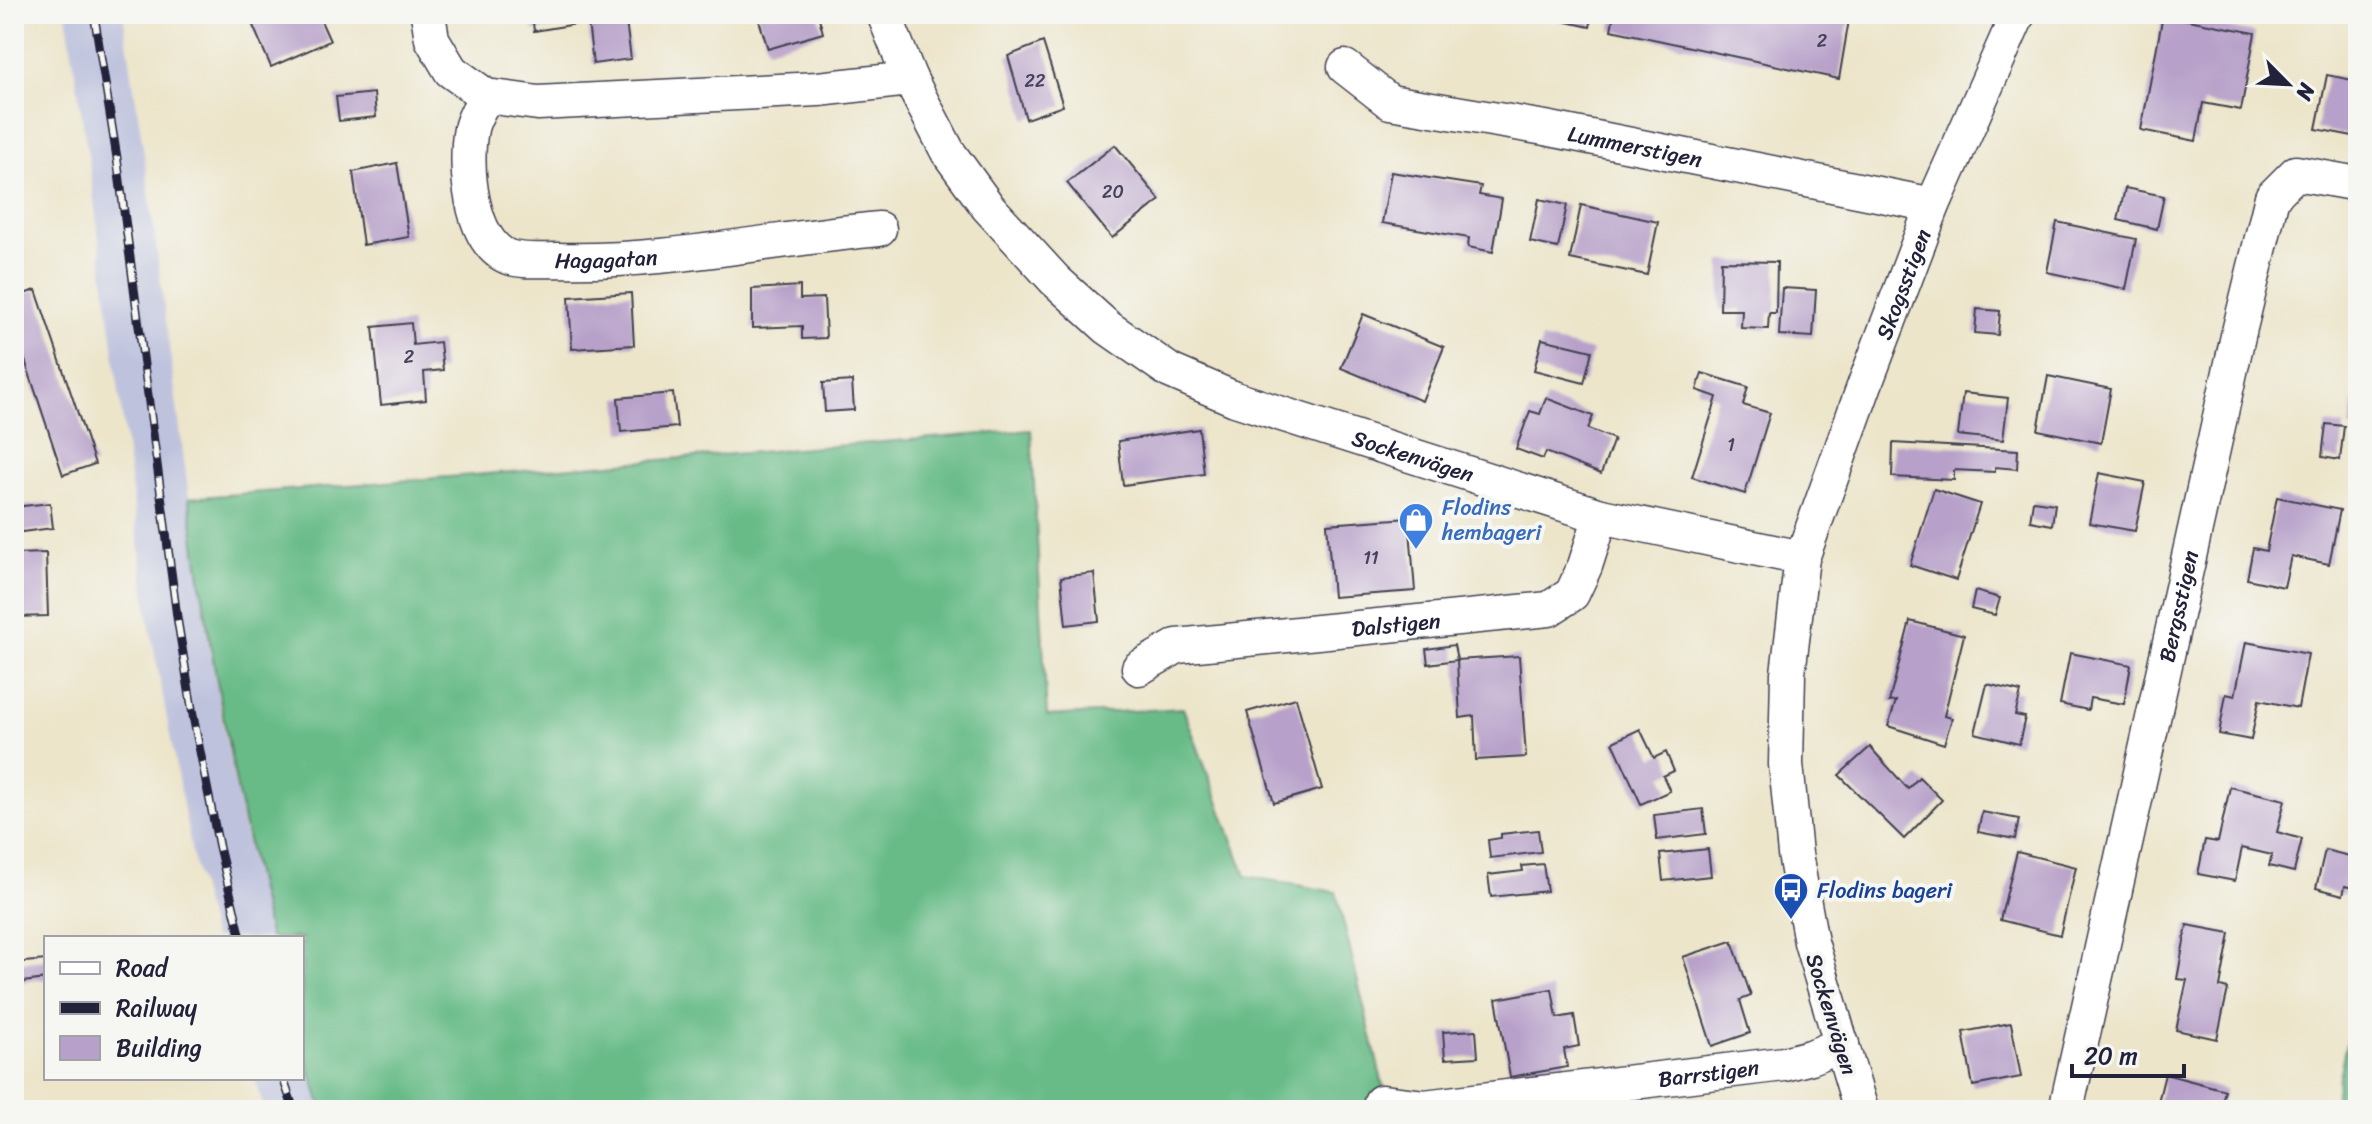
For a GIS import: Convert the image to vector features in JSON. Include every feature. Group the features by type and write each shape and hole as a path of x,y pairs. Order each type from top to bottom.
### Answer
{"street":[{"path":"428,14 432,39 451,71 486,96 538,103 818,89 910,79"},
{"name":"Sockenvägen","path":"884,14 910,79 948,152 988,207 1055,280 1107,327 1170,371 1235,399 1601,516 1802,558 1788,673 1786,764 1795,854 1811,942 1861,1110"},
{"name":"Skogsstigen","path":"1802,558 1933,205 2018,14"},
{"name":"Lummerstigen","path":"1345,67 1390,102 1545,128 1933,205"},
{"name":"Hagagatan","path":"486,96 471,128 470,166 474,208 486,238 507,256 579,261 666,255 879,229"},
{"name":"Bergsstigen","path":"2066,1110 2238,336 2272,197 2296,173 2358,184"},
{"name":"Dalstigen","path":"1139,668 1177,646 1549,609 1572,594 1585,566 1601,516"},
{"name":"Barrstigen","path":"1381,1102 1424,1107 1784,1064 1842,1044"}],"shaded area":[{"path":"66,14 123,14 204,613 246,841 270,936 213,936 192,853 149,622 89,162"},
{"path":"304,1052 323,1110 265,1110 255,1080 304,1080"}],"green space":[{"path":"1031,430 1047,716 1183,708 1246,876 1336,892 1389,1110 323,1110 304,1052 304,936 270,936 224,719 189,498"},
{"path":"2358,987 2358,1110 2332,1110"}],"building":[{"path":"268,14 318,14 330,41 271,67 251,21"},
{"path":"532,14 582,14 583,23 534,31"},
{"path":"587,14 625,14 631,59 593,64"},
{"path":"757,14 818,14 823,33 768,49"},
{"path":"1531,14 1593,14 1590,27"},
{"path":"1614,14 1850,14 1839,79 1611,30"},
{"path":"2163,15 2255,33 2241,110 2203,103 2196,141 2141,130"},
{"path":"1043,42 1063,106 1026,119 1008,56"},
{"path":"2327,75 2358,81 2358,137 2316,129"},
{"path":"374,93 376,117 339,121 336,97"},
{"path":"1115,145 1160,200 1112,238 1067,183"},
{"path":"397,163 409,237 363,245 353,172"},
{"path":"1391,172 1481,186 1479,195 1502,199 1493,252 1468,247 1469,238 1382,223"},
{"path":"2125,188 2164,196 2157,229 2118,220"},
{"path":"1539,199 1567,205 1558,248 1530,242"},
{"path":"1581,205 1658,222 1647,275 1570,259"},
{"path":"2057,222 2136,239 2126,289 2047,272"},
{"path":"1721,261 1777,262 1776,313 1769,313 1768,329 1741,328 1742,310 1720,310"},
{"path":"800,286 800,299 824,298 826,338 802,339 802,326 752,328 752,289"},
{"path":"1782,288 1816,290 1813,337 1779,335"},
{"path":"36,290 95,464 63,475 14,327 14,297"},
{"path":"631,293 634,345 572,349 569,297"},
{"path":"1977,309 2000,311 1998,335 1975,333"},
{"path":"1363,314 1444,347 1422,401 1341,368"},
{"path":"411,323 413,345 440,342 443,370 424,372 426,400 381,405 373,327"},
{"path":"1542,339 1592,351 1584,383 1534,370"},
{"path":"1702,373 1748,387 1743,405 1770,413 1745,494 1692,477 1717,397 1697,390"},
{"path":"2048,376 2111,389 2101,443 2038,430"},
{"path":"852,381 854,410 825,412 823,383"},
{"path":"673,393 677,427 621,432 618,398"},
{"path":"1963,393 2008,398 2003,440 1958,435"},
{"path":"1546,398 1593,416 1588,429 1614,439 1601,474 1546,452 1543,459 1516,449 1530,411 1540,414"},
{"path":"2354,399 2358,400 2358,429 2350,428"},
{"path":"2326,424 2344,426 2340,460 2322,457"},
{"path":"1199,429 1204,474 1123,485 1118,441"},
{"path":"1893,443 2018,450 2017,469 1995,467 1995,472 1954,470 1954,480 1892,477"},
{"path":"2099,473 2145,482 2135,531 2089,523"},
{"path":"1934,489 1980,504 1956,580 1910,565"},
{"path":"2277,497 2340,510 2329,564 2291,556 2284,587 2247,579 2253,548 2266,551"},
{"path":"2033,501 2055,504 2052,525 2030,521"},
{"path":"50,503 53,528 14,533 14,507"},
{"path":"1409,518 1415,591 1333,597 1327,524"},
{"path":"46,553 48,616 14,617 14,554"},
{"path":"1094,573 1099,621 1066,625 1061,577"},
{"path":"1975,591 2000,598 1995,615 1971,609"},
{"path":"1910,621 1964,635 1944,716 1952,718 1944,744 1888,726 1896,701 1889,702"},
{"path":"2246,642 2308,654 2298,708 2259,700 2251,740 2219,734 2226,694 2235,696"},
{"path":"1454,645 1457,660 1428,664 1426,649"},
{"path":"2070,653 2131,665 2124,704 2090,698 2088,710 2060,704"},
{"path":"1519,656 1526,757 1476,760 1474,716 1460,718 1457,660"},
{"path":"1987,684 2021,692 2015,715 2025,717 2019,744 1975,733"},
{"path":"1296,698 1322,789 1274,803 1247,712"},
{"path":"1640,729 1654,758 1666,752 1674,771 1663,776 1670,791 1641,804 1613,742"},
{"path":"1870,747 1908,789 1919,777 1942,800 1904,839 1839,775"},
{"path":"2230,787 2285,800 2277,832 2302,839 2294,872 2269,866 2272,855 2242,848 2235,881 2198,874 2205,840 2218,842"},
{"path":"1703,809 1706,834 1657,840 1654,815"},
{"path":"1982,812 2019,819 2015,839 1978,832"},
{"path":"1538,830 1541,852 1490,858 1488,840 1501,838 1501,834"},
{"path":"1708,849 1711,876 1663,881 1660,854"},
{"path":"2325,850 2358,858 2358,889 2345,886 2343,895 2316,888"},
{"path":"2017,852 2076,867 2060,935 2000,920"},
{"path":"1543,864 1547,891 1491,897 1488,875 1523,871 1522,866"},
{"path":"2187,925 2230,933 2220,987 2228,989 2217,1039 2176,1030 2187,980 2177,979"},
{"path":"1732,941 1751,996 1740,1000 1750,1033 1712,1046 1683,957"},
{"path":"44,960 44,979 14,983 14,963"},
{"path":"1552,989 1557,1018 1574,1015 1579,1046 1564,1049 1567,1067 1510,1077 1496,999"},
{"path":"2011,1023 2021,1077 1973,1086 1963,1032"},
{"path":"1476,1030 1478,1057 1445,1059 1443,1032"},
{"path":"2165,1074 2225,1090 2220,1110 2156,1110"}],"railway":[{"path":"94,14 117,158 177,617 219,847 241,936"},
{"path":"284,1080 294,1110"}],"place":[{"name":"Flodins hembageri","path":"1416,551"},
{"name":"Flodins bageri","path":"1791,921"}]}
